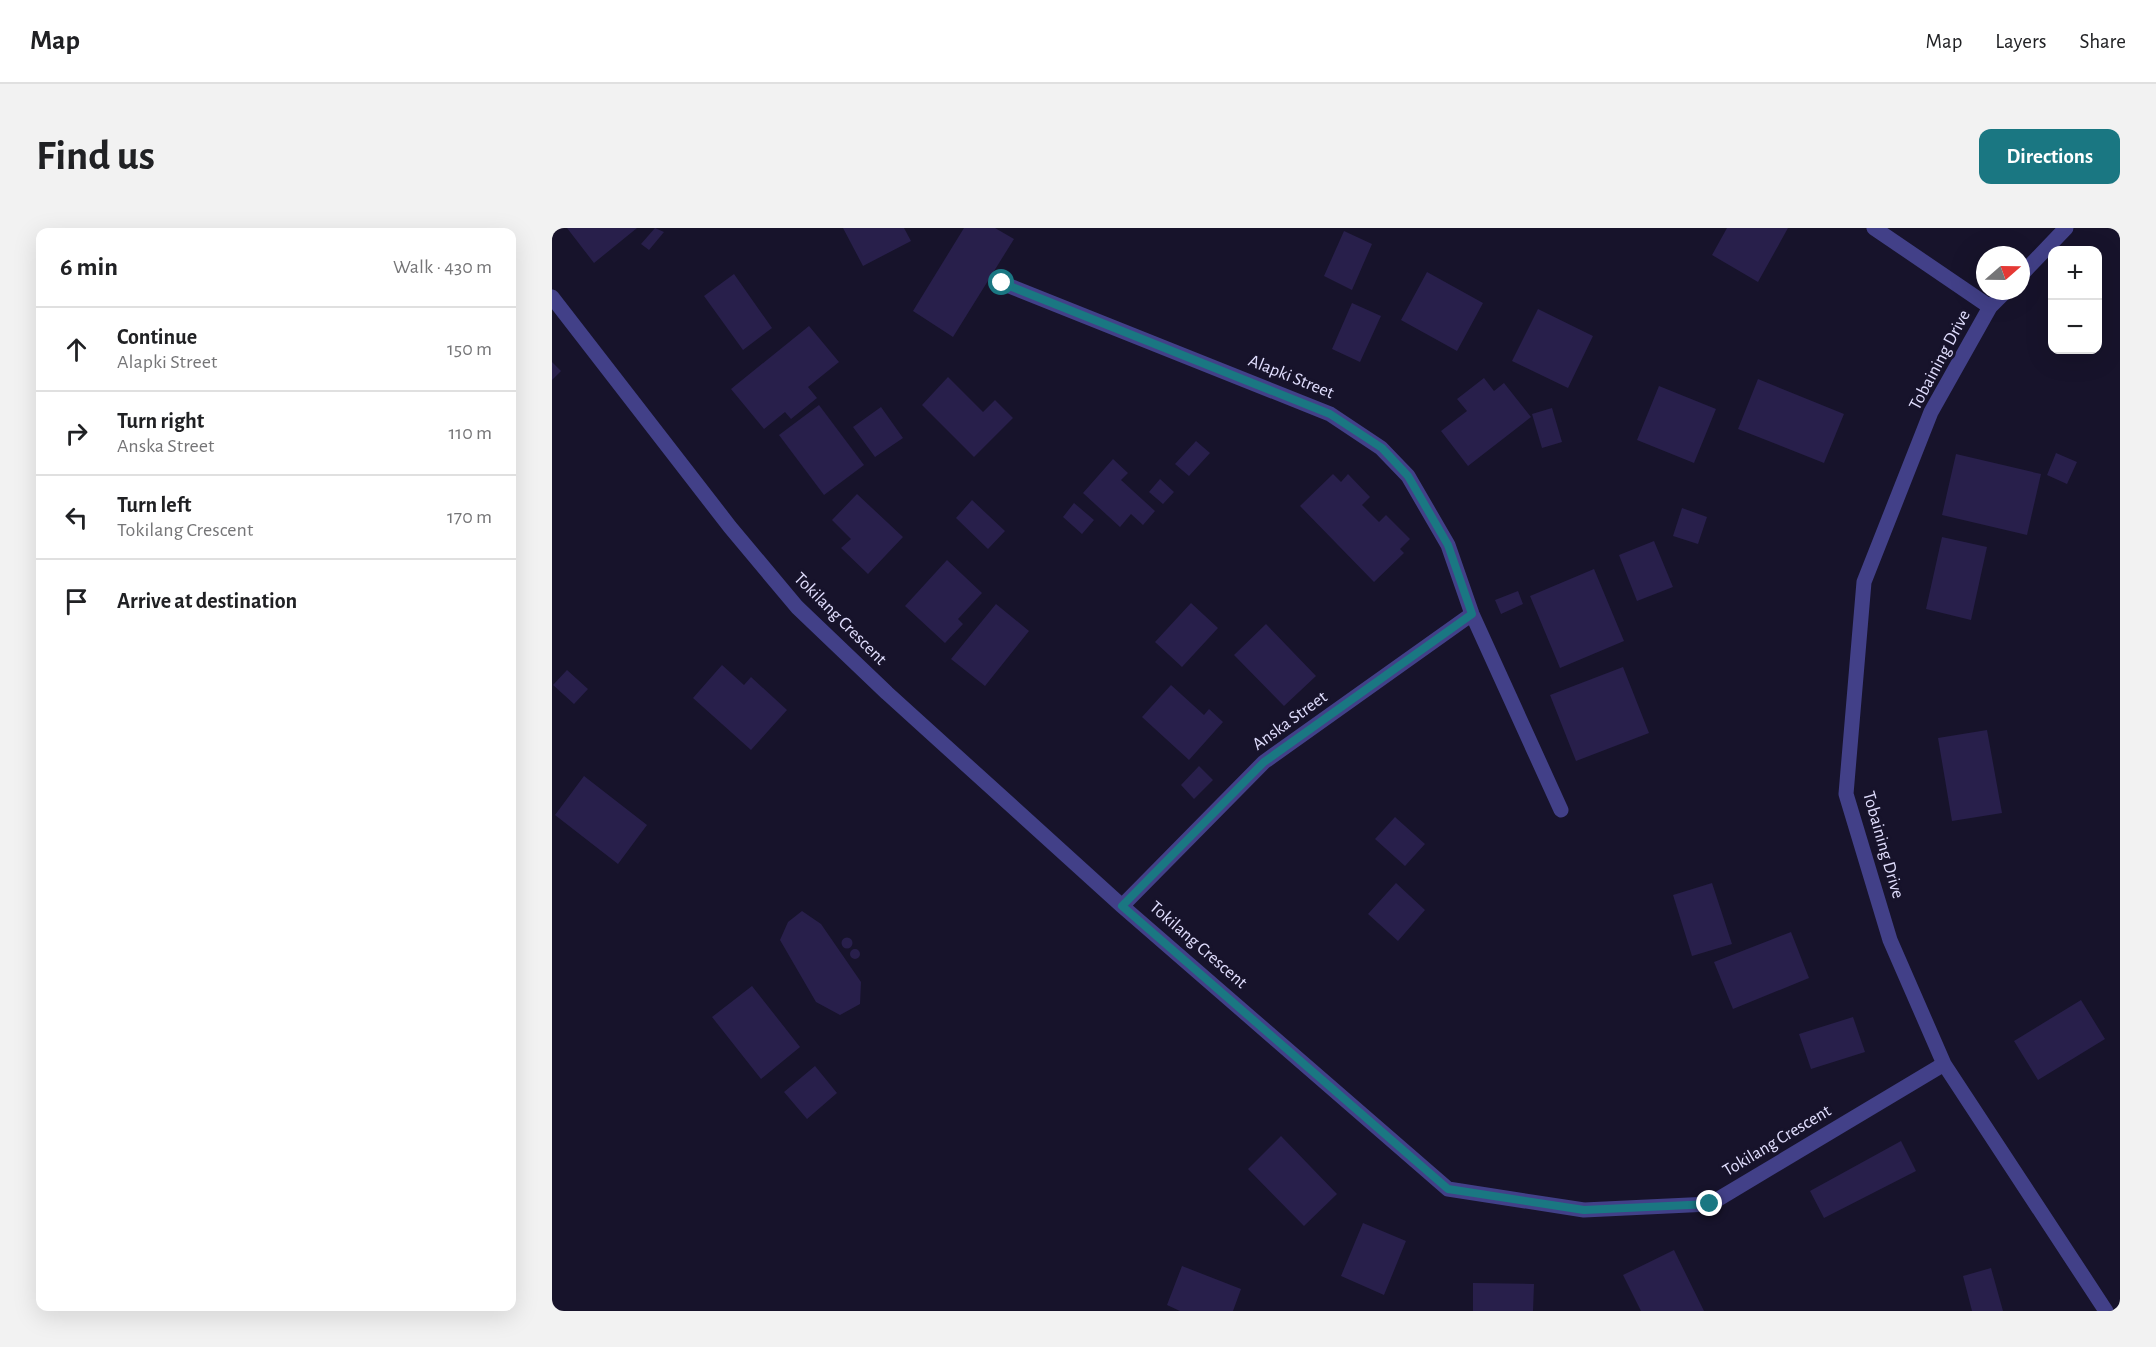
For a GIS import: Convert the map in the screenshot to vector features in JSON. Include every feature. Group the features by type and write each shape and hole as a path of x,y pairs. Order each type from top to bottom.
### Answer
{"street":[{"path":"1874,228 1990,307"},
{"path":"2030,266 2066,228"},
{"name":"Alapki Street","path":"1002,283 1330,414 1382,448 1408,476 1448,545 1472,614 1561,810"},
{"name":"Tokilang Crescent","path":"552,297 730,527 797,607 887,693 1122,906 1448,1189 1584,1210 1710,1204 1944,1065"},
{"name":"Tobaining Drive","path":"1997,300 1990,307 1931,412 1864,582 1846,794 1890,940 1944,1065 2106,1311"},
{"name":"Anska Street","path":"1122,906 1264,762 1472,614"}],"building":[{"path":"567,228 637,228 594,263"},
{"path":"655,228 664,232 649,250 641,244"},
{"path":"843,228 904,228 911,241 863,266"},
{"path":"964,228 995,228 1014,239 953,337 913,311"},
{"path":"1727,228 1788,228 1758,282 1712,255"},
{"path":"1344,231 1372,244 1352,290 1324,276"},
{"path":"1427,272 1483,303 1457,351 1401,320"},
{"path":"734,274 772,328 743,350 704,296"},
{"path":"1352,303 1381,316 1360,362 1332,349"},
{"path":"1538,309 1593,336 1568,388 1512,361"},
{"path":"809,326 839,362 808,387 817,398 791,419 785,412 764,429 731,389"},
{"path":"552,362 561,371 552,380"},
{"path":"948,377 983,412 995,400 1013,418 974,457 922,405"},
{"path":"1484,378 1494,391 1504,383 1531,417 1468,466 1441,431 1467,411 1457,399"},
{"path":"1758,379 1844,414 1824,463 1738,429"},
{"path":"1659,386 1716,409 1694,463 1637,440"},
{"path":"819,405 864,465 824,495 779,435"},
{"path":"881,407 903,438 875,457 853,427"},
{"path":"1552,408 1562,442 1542,448 1532,414"},
{"path":"1196,441 1210,453 1189,476 1175,464"},
{"path":"2056,453 2077,462 2067,484 2047,475"},
{"path":"1956,454 2041,474 2027,535 1942,515"},
{"path":"1113,459 1128,473 1121,480 1155,511 1143,525 1131,514 1120,527 1083,493"},
{"path":"1333,474 1341,482 1348,474 1370,497 1362,505 1379,522 1386,515 1410,539 1400,549 1404,553 1374,582 1300,506"},
{"path":"1160,479 1174,492 1163,504 1149,492"},
{"path":"857,494 903,537 868,574 841,548 851,539 832,520"},
{"path":"972,500 1005,531 988,549 956,518"},
{"path":"1074,503 1094,520 1082,534 1063,517"},
{"path":"1682,508 1707,517 1698,544 1673,536"},
{"path":"1942,537 1987,547 1971,620 1926,609"},
{"path":"1654,541 1673,587 1637,601 1619,555"},
{"path":"947,560 982,593 958,619 963,624 945,643 905,606"},
{"path":"1594,569 1624,641 1560,668 1530,596"},
{"path":"1518,591 1523,604 1501,614 1495,600"},
{"path":"1191,603 1218,628 1182,667 1155,642"},
{"path":"996,604 1029,631 985,686 951,659"},
{"path":"1266,624 1316,676 1284,706 1234,655"},
{"path":"722,665 744,685 751,677 787,710 751,750 693,698"},
{"path":"1623,667 1649,733 1576,761 1550,695"},
{"path":"567,670 588,689 574,704 553,685"},
{"path":"1171,685 1204,715 1209,709 1223,722 1189,760 1142,717"},
{"path":"1987,730 2002,813 1952,821 1938,738"},
{"path":"1199,766 1213,780 1194,799 1181,785"},
{"path":"584,776 647,825 618,864 555,815"},
{"path":"1395,817 1425,844 1405,866 1375,839"},
{"path":"1396,883 1425,910 1398,941 1368,914"},
{"path":"1712,883 1732,944 1692,956 1673,895"},
{"path":"802,911 821,924 861,982 860,1004 840,1015 816,1002 780,940 788,922"},
{"path":"1791,932 1809,978 1733,1009 1714,962"},
{"path":"847,938 851,939 851,947 847,948 843,947 842,943 843,939"},
{"path":"855,949 859,950 859,958 855,959 851,958 850,954 851,950"},
{"path":"752,986 800,1047 761,1079 712,1017"},
{"path":"2081,1000 2105,1039 2038,1080 2014,1041"},
{"path":"1853,1017 1865,1052 1811,1069 1799,1034"},
{"path":"815,1066 837,1093 807,1119 784,1092"},
{"path":"1281,1136 1337,1194 1304,1226 1248,1169"},
{"path":"1901,1141 1916,1171 1824,1218 1810,1191"},
{"path":"1363,1223 1406,1241 1384,1295 1341,1276"},
{"path":"1674,1250 1704,1311 1641,1311 1623,1275"},
{"path":"1182,1266 1241,1289 1233,1311 1180,1311 1167,1305"},
{"path":"1991,1268 2003,1311 1972,1311 1963,1276"},
{"path":"1473,1283 1534,1284 1533,1311 1473,1311"}],"route":[{"path":"1002,283 1330,414 1382,448 1408,476 1448,545 1472,614 1264,762 1122,906 1448,1189 1584,1210 1710,1204"}]}
